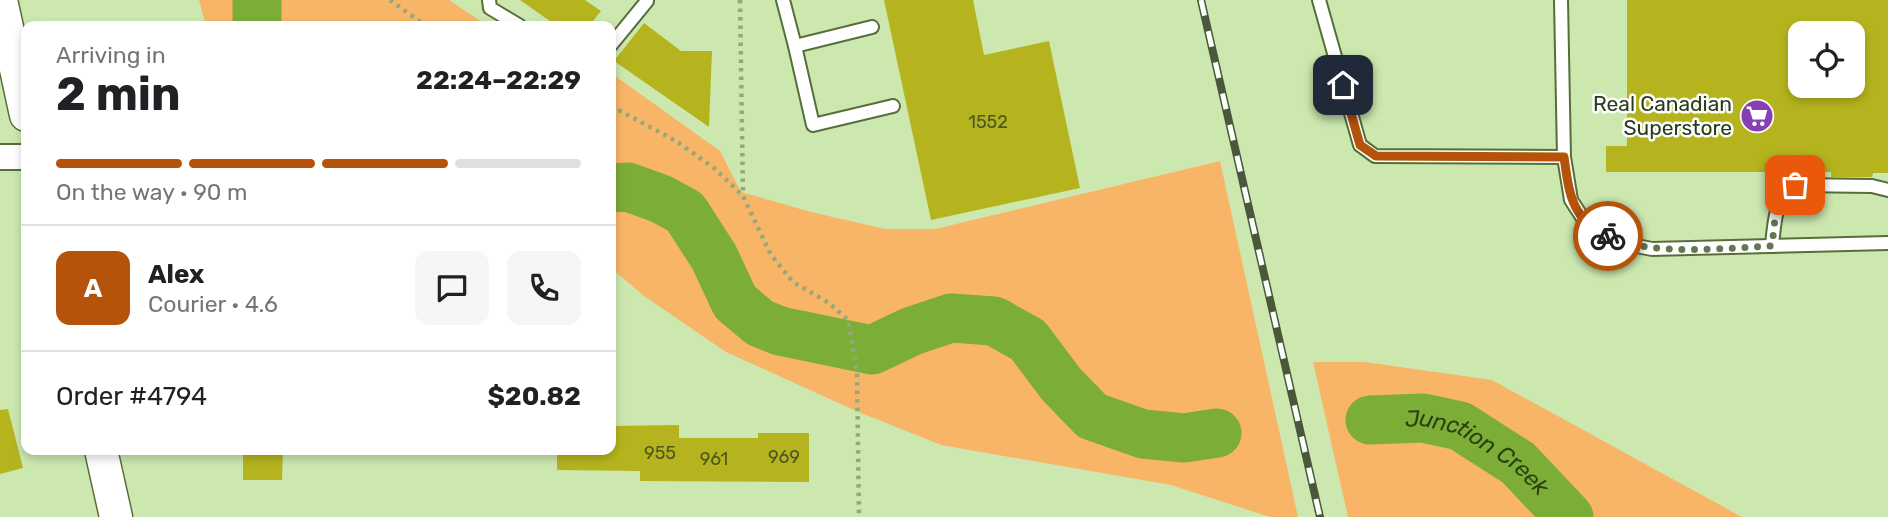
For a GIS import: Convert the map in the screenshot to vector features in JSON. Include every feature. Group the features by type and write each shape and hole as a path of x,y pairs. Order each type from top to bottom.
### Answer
{"street":[{"path":"1,0 21,92"},
{"path":"0,158 21,157"},
{"path":"102,455 116,517"}],"lane":[{"path":"489,0 490,8 512,21"},
{"path":"616,39 647,0"},
{"path":"783,0 813,125 893,106"},
{"path":"1319,0 1360,145 1376,156 1564,157"},
{"path":"1561,0 1564,157 1571,200 1584,220 1602,234 1622,243 1652,249 1888,243"},
{"path":"795,46 872,27"},
{"path":"1772,246 1778,209 1786,190 1795,185 1872,186 1888,190"}],"path":[{"path":"390,0 419,21"},
{"path":"740,0 743,196"},
{"path":"616,109 676,141 714,168 743,196 771,255 793,282 829,303 848,320 857,371 859,517"}],"shaded area":[{"path":"199,0 449,0 480,21 205,21"},
{"path":"616,77 720,151 741,192 885,229 935,229 1220,161 1298,517 1270,517 1171,485 941,445 856,411 726,352 644,296 616,272"},
{"path":"1313,362 1365,362 1492,380 1742,517 1348,517"}],"building":[{"path":"520,0 585,0 601,11 593,21 550,21"},
{"path":"884,0 973,0 984,55 1049,41 1080,188 931,220"},
{"name":"Real Canadian Superstore","path":"1627,0 1888,0 1888,173 1873,173 1872,177 1831,177 1831,172 1606,172 1606,146 1627,146"},
{"path":"644,23 681,51 712,51 709,127 616,62 616,58"},
{"path":"8,409 23,468 0,474 0,410"},
{"path":"679,425 679,438 758,438 758,433 809,433 809,482 640,481 640,471 557,470 557,455 616,455 616,426"},
{"path":"243,455 283,455 282,480 243,480"}],"waterway":[{"name":"Junction Creek","path":"257,0 257,21"},
{"name":"Junction Creek","path":"616,188 628,187 661,199 685,212 714,257 735,302 760,323 780,331 872,350 912,331 951,318 994,321 1028,340 1061,384 1092,416 1143,434 1184,438 1217,433"},
{"name":"Junction Creek","path":"1370,420 1423,418 1460,426 1518,463 1569,517"}],"railway":[{"path":"1201,0 1320,517"}],"way so far":[{"path":"1608,236 1622,243 1652,249 1772,246 1775,218 1786,190 1795,185"}],"place":[{"name":"Real Canadian Superstore","path":"1757,116"}],"route":[{"path":"1343,85 1360,145 1376,156 1564,157 1571,200 1584,220 1608,236"}]}
